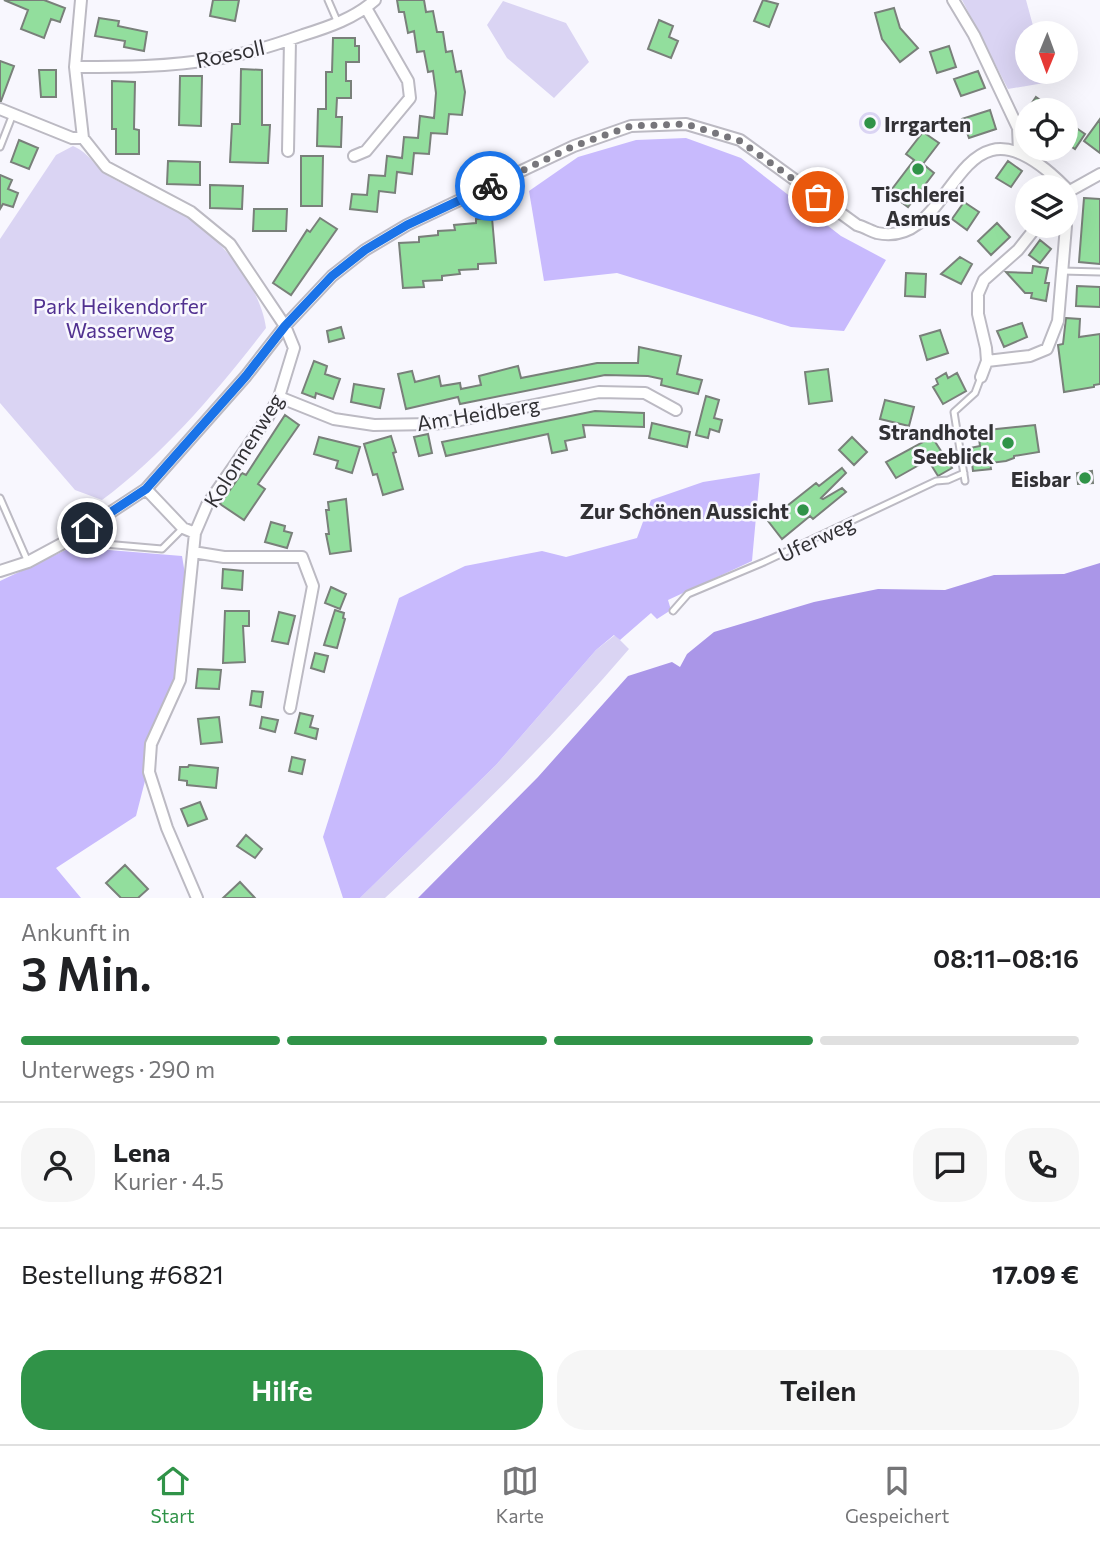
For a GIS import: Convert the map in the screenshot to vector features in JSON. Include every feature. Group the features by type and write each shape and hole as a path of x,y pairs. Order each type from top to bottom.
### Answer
{"street":[{"path":"80,0 75,67 83,138 106,167 191,212 230,244 285,326"},
{"name":"Roesoll","path":"75,67 190,63 216,59 290,40 338,24 375,0"},
{"path":"953,0 974,35 1015,122"},
{"path":"354,156 366,151 410,99 408,81 366,8"},
{"path":"288,151 290,40"},
{"path":"0,109 72,138 83,138"},
{"path":"0,571 28,562 67,541 146,489 246,376 285,326 332,276 365,250 396,232 574,146 631,126 686,124 740,141 857,225 879,233 898,233 917,225 934,209 970,162 979,155 997,148 1015,151"},
{"path":"1030,161 1047,175"},
{"path":"1078,184 1100,174"},
{"path":"981,377 986,361 986,348 978,314 978,294 984,280 1028,238"},
{"path":"986,361 1030,356 1047,349 1058,321 1065,238"},
{"name":"Kolonnenweg","path":"197,898 167,828 149,772 151,744 180,680 195,533 207,505 279,397 293,348 285,326"},
{"name":"Am Heidberg","path":"279,397 334,419 374,425 460,421 599,391 645,393 676,410"},
{"path":"146,489 183,528 195,533"},
{"path":"193,552 224,557 302,557 313,586 290,708"}],"lane":[{"path":"328,0 338,24"},
{"path":"0,147 13,114"},
{"path":"1062,271 1100,272"},
{"path":"965,481 954,412 975,393 981,377"},
{"name":"Uferweg","path":"673,611 688,594 764,562 936,481 948,480 964,472"},
{"path":"0,498 28,562"},
{"path":"67,541 162,549 183,528"}],"green space":[{"path":"962,0 1026,0 1032,21 1015,21 1015,84 1038,84 1008,89"},
{"path":"503,1 566,23 589,62 554,98 507,58 487,25"},
{"name":"Irrgarten","path":"866,112 874,112 881,119 881,127 874,134 866,134 859,127 859,119"},
{"name":"Park Heikendorfer Wasserweg","path":"73,146 110,177 173,207 204,229 244,275 255,293 266,328 190,420 125,482 102,500 75,490 0,403 0,239 56,155"},
{"path":"615,635 629,649 541,746 385,898 360,898 496,765 596,650"}],"shaded area":[{"path":"686,138 741,158 841,236 886,260 844,331 791,327 617,273 544,281 529,191 578,157 636,140"},
{"path":"760,473 752,561 668,600 671,610 657,619 651,613 620,640 614,635 596,650 496,765 360,898 343,898 323,837 399,598 465,566 542,551 566,557 637,538 651,500 703,482"},
{"path":"72,547 182,556 185,574 175,678 146,741 146,777 136,816 56,868 81,898 0,898 0,581"},
{"path":"1100,563 1100,898 418,898 538,777 628,676 672,662 680,667 687,654 714,632 814,602 878,589 945,590 994,575 1064,574"}],"building":[{"path":"4,0 44,0 65,8 60,22 51,19 44,38 21,29 28,10"},
{"path":"213,0 239,0 235,21 210,16"},
{"path":"397,0 424,0 426,12 433,11 437,32 443,32 446,52 452,51 456,72 461,71 465,92 462,115 449,114 447,134 431,133 429,154 414,153 412,174 397,172 395,193 379,191 377,212 350,209 352,194 367,195 369,175 385,176 387,156 402,158 404,137 418,138 420,116 434,118 436,93 433,71 428,72 424,51 417,52 414,31 408,33 404,12 399,12"},
{"path":"763,0 778,4 769,27 754,21"},
{"path":"894,8 900,28 918,48 900,62 882,39 875,13"},
{"path":"99,18 119,21 118,26 147,32 144,51 124,47 125,41 95,36"},
{"path":"659,20 673,26 669,37 678,41 671,58 648,49"},
{"path":"333,38 355,38 355,46 359,46 359,62 346,62 346,81 351,81 351,98 337,98 336,117 342,117 341,147 317,146 318,109 326,109 326,72 332,72"},
{"path":"949,46 956,67 937,73 930,52"},
{"path":"0,61 14,66 1,101 0,101"},
{"path":"241,69 262,70 262,125 270,125 268,163 230,162 232,124 240,124"},
{"path":"39,70 56,70 56,97 41,97"},
{"path":"978,71 985,88 961,96 954,79"},
{"path":"180,76 202,76 201,126 179,125"},
{"path":"112,81 135,82 134,129 139,130 139,154 116,154 116,129 112,129"},
{"path":"990,110 996,129 969,138 962,119"},
{"path":"1100,119 1100,153 1084,141"},
{"path":"1078,129 1085,134 1078,144"},
{"name":"Tischlerei Asmus","path":"923,132 939,143 923,164 934,173 908,207 889,193 914,160 906,154"},
{"path":"19,140 38,148 29,169 11,162"},
{"path":"301,156 323,156 322,206 301,206"},
{"path":"168,161 200,162 200,185 167,184"},
{"path":"1008,161 1022,171 1019,175 1015,175 1011,187 996,178"},
{"path":"0,175 12,180 8,189 18,193 13,207 3,204 0,209"},
{"path":"210,185 243,186 242,209 210,208"},
{"path":"1084,198 1100,199 1100,264 1079,262"},
{"path":"964,202 979,212 967,230 952,219"},
{"path":"254,209 287,209 286,231 253,231"},
{"path":"320,218 337,229 291,295 273,283 307,230 310,232"},
{"path":"492,218 496,263 478,264 478,269 459,270 460,274 442,276 442,280 423,281 424,287 403,288 399,243 419,242 419,237 438,235 438,231 455,230 454,225"},
{"path":"997,223 1010,237 991,255 978,241"},
{"path":"1040,240 1051,249 1040,263 1029,255"},
{"path":"960,257 972,264 961,284 941,274"},
{"path":"1033,266 1048,268 1046,301 1031,298 1032,293 1025,293 1006,272 1032,273"},
{"path":"906,273 926,274 925,297 905,296"},
{"path":"1077,286 1100,287 1100,307 1076,306"},
{"path":"1066,318 1080,319 1079,337 1100,334 1100,384 1094,387 1064,392 1058,345 1063,344"},
{"path":"1022,323 1027,337 1004,347 997,331"},
{"path":"341,327 344,338 329,342 327,331"},
{"path":"940,330 948,353 927,360 920,336"},
{"path":"639,347 681,356 677,374 702,380 698,394 661,385 662,379 648,376 605,375 460,404 458,397 406,409 398,374 412,371 415,382 439,376 441,386 460,383 461,389 481,385 479,376 518,366 521,378 597,363 638,363"},
{"path":"314,361 327,366 325,374 340,379 333,399 316,393 315,398 302,393"},
{"path":"828,369 832,401 809,404 805,372"},
{"path":"946,373 948,378 957,373 966,391 943,404 933,387 938,384 936,379"},
{"path":"354,384 384,389 380,408 351,402"},
{"path":"706,396 719,400 714,418 722,420 719,432 710,429 708,438 696,435"},
{"path":"885,400 914,407 909,426 880,419"},
{"path":"595,411 644,413 644,427 583,425 585,437 565,441 567,450 552,453 548,434 446,456 442,442"},
{"path":"285,415 299,425 258,484 265,489 244,520 220,504 242,473 246,475"},
{"path":"652,423 690,432 687,447 649,438"},
{"name":"Strandhotel Seeblick","path":"1035,425 1039,452 1014,456 1006,461 990,463 991,469 973,471 970,448 980,446 978,431"},
{"path":"428,434 432,453 419,456 414,437"},
{"path":"391,436 403,489 383,495 377,474 373,475 364,444"},
{"path":"319,437 360,447 352,473 336,468 338,461 314,454"},
{"path":"852,437 867,452 854,465 839,450"},
{"path":"932,437 952,468 938,476 928,460 896,478 886,462"},
{"name":"Zur Schönen Aussicht","path":"842,468 846,473 821,498 842,488 846,492 813,519 810,516 782,539 768,521 816,483 819,486"},
{"name":"Eisbar","path":"1092,471 1093,483 1078,484 1077,473"},
{"path":"346,499 351,551 330,554 326,534 329,534 326,510 329,510 328,502"},
{"path":"271,522 285,526 284,531 292,533 287,548 265,542"},
{"path":"223,569 243,571 242,590 222,588"},
{"path":"331,587 346,594 340,609 325,603"},
{"path":"335,610 344,613 345,619 337,648 324,645"},
{"path":"225,611 249,611 249,626 243,626 245,662 223,663"},
{"path":"279,612 295,616 288,644 272,641"},
{"path":"315,653 328,656 324,672 311,668"},
{"path":"198,669 221,670 219,689 196,688"},
{"path":"252,691 263,692 261,707 250,705"},
{"path":"300,713 313,716 310,727 318,729 316,739 295,733"},
{"path":"219,717 222,742 201,744 198,719"},
{"path":"262,717 278,720 275,732 260,728"},
{"path":"292,757 305,760 302,774 289,771"},
{"path":"189,765 218,768 216,788 187,785 187,781 179,780 180,767"},
{"path":"200,802 207,819 188,826 181,809"},
{"path":"246,835 262,849 255,858 237,846"},
{"path":"125,865 148,889 138,898 121,898 106,883"},
{"path":"240,882 255,898 223,898"}],"way so far":[{"path":"490,186 574,146 631,126 686,124 740,141 818,197"}],"place":[{"name":"Irrgarten","path":"870,123"},
{"name":"Tischlerei Asmus","path":"918,169"},
{"name":"Strandhotel Seeblick","path":"1008,443"},
{"name":"Eisbar","path":"1085,478"},
{"name":"Zur Schönen Aussicht","path":"803,510"}],"route":[{"path":"87,528 146,489 246,376 285,326 332,276 365,250 407,225 490,186"}]}
